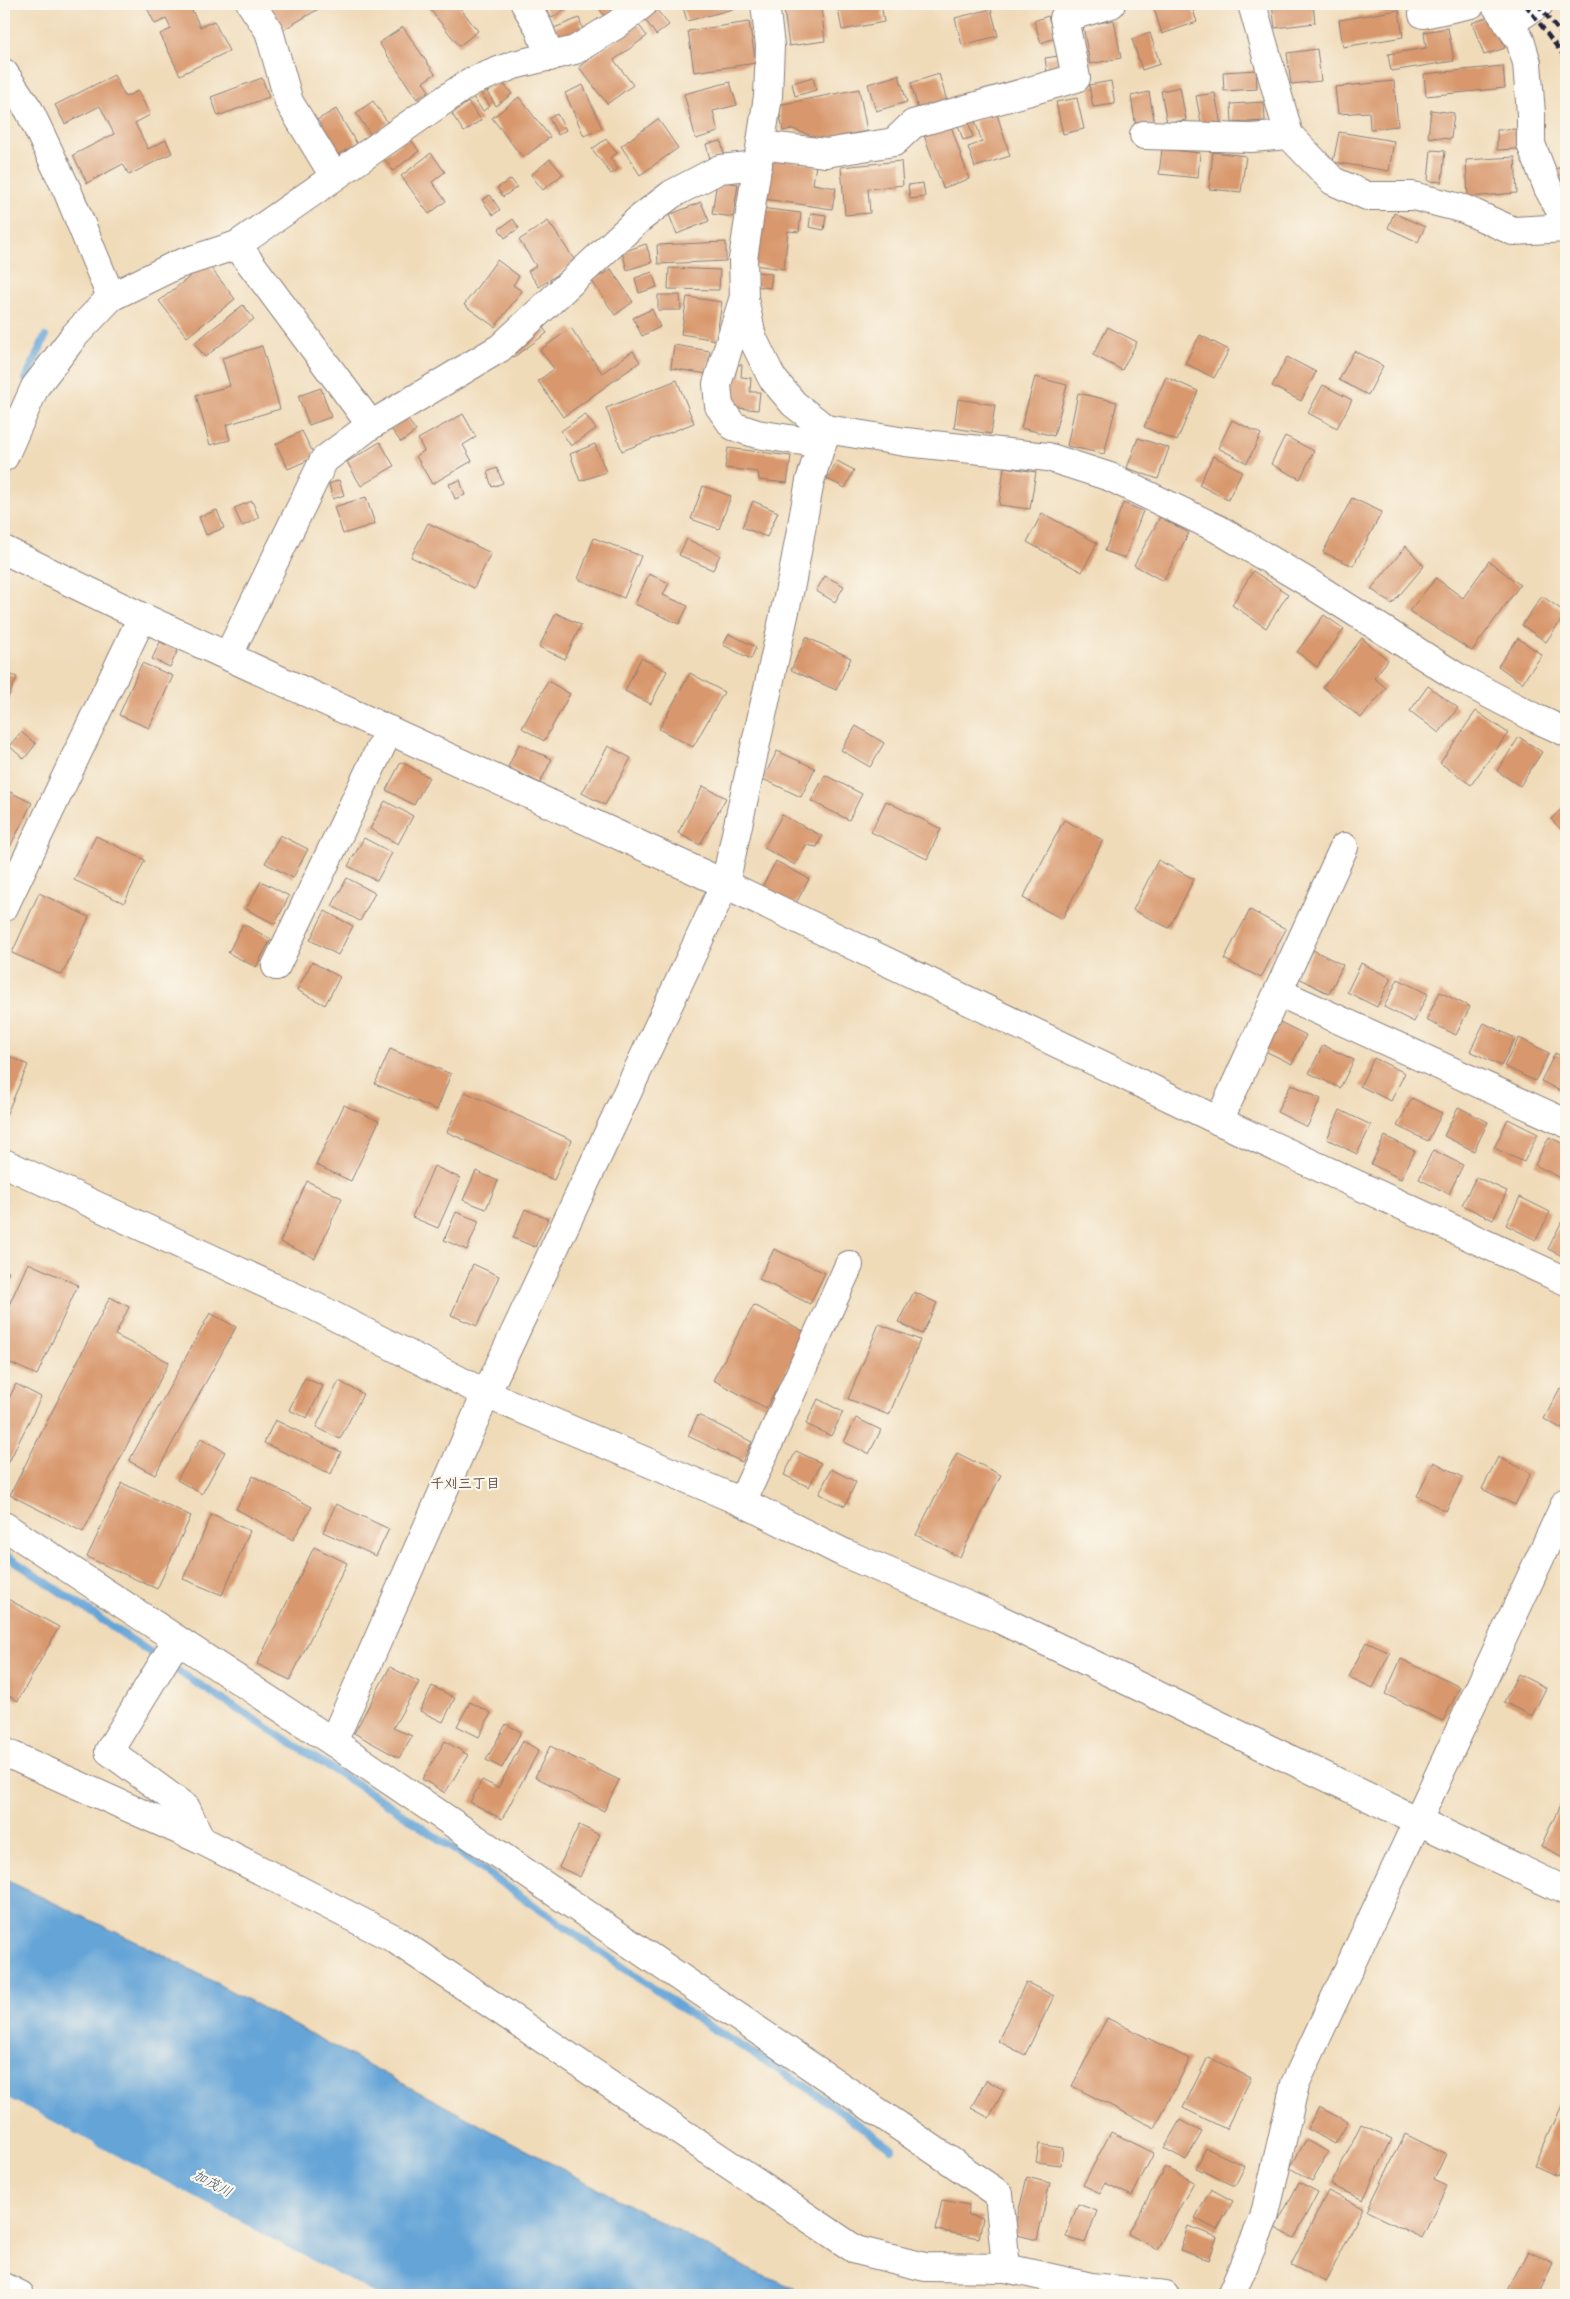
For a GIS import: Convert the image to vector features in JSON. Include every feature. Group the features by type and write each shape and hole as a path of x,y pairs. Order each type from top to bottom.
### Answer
{"street":[{"path":"251,4 269,31 289,102 334,176"},
{"path":"525,4 538,26 550,56"},
{"path":"4,457 35,387 75,335 111,297 176,265 237,245 470,82 514,65 575,50 616,25 642,4"},
{"path":"765,4 770,46 768,96 743,259 744,298 752,337 772,378 824,436"},
{"path":"228,656 324,460 371,425 500,348 638,220 672,194 720,169 760,155 826,152 894,142 913,124 1076,78 1064,18 1111,4"},
{"path":"1252,4 1288,135 1333,180 1367,196 1413,196 1464,209 1513,231 1566,228"},
{"path":"1423,14 1471,4"},
{"path":"1539,4 1502,14 1520,40 1527,63 1531,114 1530,144 1548,188 1566,221"},
{"path":"4,73 34,119 68,190 111,297"},
{"path":"1144,136 1251,138 1288,135"},
{"path":"237,245 371,425"},
{"path":"744,298 717,384 719,406 732,426 758,434 824,436 905,442 1048,457 1110,477 1218,529 1314,586 1457,677 1566,732"},
{"path":"333,1742 486,1394 725,884 792,579 810,481 824,436"},
{"path":"4,550 142,617 725,884 1219,1121 1566,1281"},
{"path":"4,906 142,617"},
{"path":"276,966 389,730"},
{"path":"1219,1121 1344,847"},
{"path":"1278,992 1566,1124"},
{"path":"4,1163 314,1306 486,1394 742,1502 844,1553 997,1618 1566,1891"},
{"path":"742,1502 849,1265"},
{"path":"1231,2295 1264,2218 1295,2084 1566,1502"},
{"path":"4,1526 333,1742 999,2194 1006,2268"},
{"path":"177,1640 109,1751 186,1808 201,1840"},
{"path":"4,1752 201,1840 393,1938 856,2250 925,2267 1006,2268 1091,2287 1165,2295"},
{"path":"4,2287 20,2295"}],"water":[{"path":"4,1879 162,1954 752,2271 808,2295 447,2295 60,2079 4,2055"}],"building":[{"path":"155,4 189,4 200,27 214,21 229,51 180,75 160,34 171,29 166,19 155,24 147,8"},
{"path":"267,4 327,4 283,30"},
{"path":"426,4 457,4 478,31 459,46"},
{"path":"542,4 572,4 552,18"},
{"path":"615,4 618,8 605,17 597,5"},
{"path":"682,4 740,4 741,7 687,21"},
{"path":"837,4 881,4 884,22 842,30"},
{"path":"1167,4 1191,4 1197,22 1162,34 1154,8"},
{"path":"1272,4 1313,4 1315,23 1275,28"},
{"path":"821,6 825,41 789,46 784,11"},
{"path":"656,9 669,25 656,35 644,18"},
{"path":"991,9 998,36 962,45 955,18"},
{"path":"1399,10 1403,37 1343,47 1339,20"},
{"path":"1493,15 1505,48 1484,55 1472,23"},
{"path":"1048,16 1055,38 1041,43 1034,21"},
{"path":"579,18 584,32 559,42 554,28"},
{"path":"1114,20 1121,58 1090,64 1083,26"},
{"path":"749,22 756,63 694,72 688,31"},
{"path":"638,24 647,36 614,60 633,85 607,104 579,67"},
{"path":"403,27 435,74 423,82 429,91 417,99 379,43"},
{"path":"1448,28 1454,61 1391,71 1388,54 1426,48 1424,32"},
{"path":"1150,33 1160,64 1142,70 1132,39"},
{"path":"1317,49 1321,81 1291,84 1287,53"},
{"path":"1059,56 1061,70 1047,72 1045,58"},
{"path":"1503,66 1505,88 1426,96 1424,74"},
{"path":"1256,70 1257,89 1224,91 1223,72"},
{"path":"939,74 947,101 918,110 911,83"},
{"path":"114,75 125,97 138,91 150,115 135,123 148,149 166,140 172,153 129,175 123,164 87,183 73,155 114,134 100,106 65,124 55,105"},
{"path":"899,75 907,102 876,111 868,84"},
{"path":"813,77 816,90 795,96 792,83"},
{"path":"262,78 269,97 218,116 211,97"},
{"path":"501,81 512,94 496,106 487,92"},
{"path":"1111,81 1115,104 1093,107 1089,85"},
{"path":"1394,81 1398,126 1370,129 1369,112 1338,114 1335,87"},
{"path":"730,82 737,105 713,111 718,132 696,139 684,94"},
{"path":"583,85 602,128 584,136 565,93"},
{"path":"1180,87 1186,120 1167,123 1161,91"},
{"path":"859,89 867,131 823,140 793,129 783,131 778,105"},
{"path":"479,91 490,106 483,111 472,96"},
{"path":"1149,92 1155,125 1136,128 1131,96"},
{"path":"1215,93 1221,125 1202,128 1196,96"},
{"path":"519,97 550,137 523,158 492,118"},
{"path":"1077,98 1084,129 1063,134 1056,102"},
{"path":"373,101 388,123 371,135 356,113"},
{"path":"468,102 481,120 464,132 452,114"},
{"path":"1264,102 1265,121 1232,123 1231,104"},
{"path":"336,109 357,144 334,157 314,122"},
{"path":"1431,110 1454,113 1451,139 1428,137"},
{"path":"557,114 566,130 558,135 549,118"},
{"path":"997,114 1010,156 975,167 968,147 982,142 975,121"},
{"path":"658,119 678,148 640,175 621,146"},
{"path":"968,121 973,137 963,140 958,125"},
{"path":"951,126 969,179 943,188 924,135"},
{"path":"1516,129 1517,149 1497,150 1497,130"},
{"path":"1339,132 1394,141 1389,171 1333,162"},
{"path":"409,137 419,151 393,171 383,157"},
{"path":"606,139 617,153 610,158 618,169 611,174 592,149"},
{"path":"721,141 724,155 710,159 706,144"},
{"path":"1162,149 1200,153 1198,178 1159,174"},
{"path":"1431,150 1445,151 1442,182 1428,181"},
{"path":"1213,152 1246,156 1241,192 1209,189"},
{"path":"431,153 445,172 432,182 446,201 429,214 401,176"},
{"path":"1515,157 1517,193 1468,197 1466,160"},
{"path":"771,158 816,165 813,184 836,188 832,209 764,199"},
{"path":"550,159 563,174 543,190 531,175"},
{"path":"901,161 903,185 868,189 870,213 845,215 841,167"},
{"path":"1566,165 1566,188 1564,188 1556,169"},
{"path":"511,179 517,187 503,197 497,188"},
{"path":"717,181 738,184 733,217 712,214"},
{"path":"923,183 925,197 910,199 908,185"},
{"path":"490,195 500,210 493,215 482,200"},
{"path":"701,202 709,221 677,234 669,215"},
{"path":"760,208 801,213 799,232 788,231 784,269 753,265"},
{"path":"811,213 826,215 824,230 809,227"},
{"path":"1394,213 1425,227 1418,242 1388,228"},
{"path":"513,219 519,228 505,238 499,229"},
{"path":"548,221 576,262 539,287 528,271 536,266 519,240"},
{"path":"726,242 726,261 658,264 657,245"},
{"path":"646,244 652,262 627,270 622,252"},
{"path":"497,260 519,276 513,285 522,291 495,327 464,305"},
{"path":"207,263 235,299 187,337 159,301"},
{"path":"669,268 720,270 719,290 668,289"},
{"path":"611,269 633,302 615,315 592,281"},
{"path":"652,272 657,287 639,293 635,278"},
{"path":"757,272 772,274 770,288 755,286"},
{"path":"658,295 680,295 681,310 658,310"},
{"path":"687,297 722,302 716,340 681,334"},
{"path":"243,305 254,319 205,357 194,343"},
{"path":"652,309 660,327 642,336 633,318"},
{"path":"541,325 547,333 514,357 508,349"},
{"path":"1108,327 1137,342 1122,370 1093,355"},
{"path":"571,328 602,373 633,351 640,362 563,417 538,381 554,369 540,350"},
{"path":"1200,335 1229,350 1214,378 1185,363"},
{"path":"674,345 710,351 707,374 671,368"},
{"path":"262,346 280,409 226,425 230,440 210,445 196,395 230,386 222,358"},
{"path":"1354,351 1383,366 1368,395 1339,380"},
{"path":"1287,357 1316,372 1301,401 1272,386"},
{"path":"732,364 742,365 741,377 751,378 750,392 760,392 758,410 728,407"},
{"path":"1035,377 1067,385 1054,436 1021,428"},
{"path":"1166,377 1198,391 1177,441 1144,427"},
{"path":"677,380 694,423 622,451 606,408"},
{"path":"1323,385 1352,400 1337,428 1308,413"},
{"path":"321,388 331,417 309,425 298,396"},
{"path":"1078,393 1117,402 1104,454 1067,446"},
{"path":"958,399 995,405 991,434 954,428"},
{"path":"463,414 476,437 463,445 472,461 432,484 416,456 424,451 418,439"},
{"path":"585,414 596,429 571,446 561,431"},
{"path":"406,417 416,431 401,442 391,429"},
{"path":"1232,420 1261,434 1247,463 1218,448"},
{"path":"302,431 315,457 288,469 276,444"},
{"path":"1285,436 1314,451 1300,479 1271,464"},
{"path":"1138,438 1169,448 1158,479 1127,468"},
{"path":"380,442 394,466 361,486 347,462"},
{"path":"595,444 606,472 580,481 570,454"},
{"path":"728,448 791,456 787,483 759,480 758,472 725,468"},
{"path":"1213,456 1242,471 1228,500 1199,485"},
{"path":"837,461 854,470 845,488 827,479"},
{"path":"1004,467 1036,472 1030,509 999,505"},
{"path":"497,468 503,483 492,487 487,472"},
{"path":"339,480 344,495 333,499 329,484"},
{"path":"460,480 465,495 455,499 449,484"},
{"path":"703,486 731,496 719,529 691,519"},
{"path":"366,497 375,524 343,534 334,507"},
{"path":"1352,498 1382,512 1353,566 1323,552"},
{"path":"252,501 259,518 242,526 234,508"},
{"path":"753,501 778,512 767,537 742,527"},
{"path":"1123,503 1143,511 1125,558 1105,551"},
{"path":"217,510 224,528 206,535 199,517"},
{"path":"1042,513 1097,543 1082,572 1027,542"},
{"path":"1160,517 1189,533 1163,581 1134,565"},
{"path":"428,523 491,553 474,588 411,557"},
{"path":"594,538 641,556 624,598 578,579"},
{"path":"687,539 720,555 713,570 679,555"},
{"path":"1406,546 1424,566 1392,604 1371,589"},
{"path":"1566,560 1566,573 1560,569"},
{"path":"1489,561 1520,585 1472,651 1409,611 1436,578 1463,598"},
{"path":"1253,571 1288,594 1266,628 1232,605"},
{"path":"649,574 669,583 663,595 688,606 679,624 635,604"},
{"path":"825,576 844,586 835,602 816,591"},
{"path":"1542,596 1566,613 1546,642 1522,625"},
{"path":"556,613 581,625 565,659 539,647"},
{"path":"1324,615 1344,629 1317,667 1297,652"},
{"path":"729,634 756,647 751,659 723,645"},
{"path":"806,637 851,658 836,690 791,670"},
{"path":"1362,638 1388,660 1374,678 1386,688 1361,718 1323,687"},
{"path":"1518,638 1542,655 1522,683 1498,666"},
{"path":"160,642 178,650 170,667 152,659"},
{"path":"641,658 667,671 651,704 625,691"},
{"path":"142,663 173,676 149,728 119,715"},
{"path":"4,672 17,677 4,707"},
{"path":"690,673 724,692 693,747 659,729"},
{"path":"548,681 570,694 544,741 522,728"},
{"path":"1428,686 1458,708 1439,733 1410,711"},
{"path":"1476,711 1508,733 1471,785 1440,763"},
{"path":"856,726 884,743 870,767 841,750"},
{"path":"21,732 36,744 24,759 9,746"},
{"path":"1519,737 1542,752 1520,786 1497,771"},
{"path":"519,744 552,759 540,783 508,767"},
{"path":"608,746 631,758 605,805 582,793"},
{"path":"777,751 815,768 801,797 763,779"},
{"path":"401,762 429,777 414,805 386,790"},
{"path":"825,775 862,794 849,820 811,801"},
{"path":"703,786 726,798 700,845 678,833"},
{"path":"4,789 32,803 10,847 4,844"},
{"path":"385,801 413,816 398,844 370,829"},
{"path":"886,801 941,829 927,859 871,832"},
{"path":"1566,804 1566,835 1551,819"},
{"path":"782,815 822,836 817,847 806,845 795,865 764,848"},
{"path":"1064,820 1103,840 1062,919 1023,898"},
{"path":"280,835 308,849 293,878 265,863"},
{"path":"96,836 145,860 124,903 74,880"},
{"path":"364,838 392,853 377,881 348,866"},
{"path":"1158,860 1194,879 1169,928 1133,910"},
{"path":"776,861 809,879 795,905 762,887"},
{"path":"347,878 375,893 360,921 332,906"},
{"path":"261,881 289,896 275,924 246,909"},
{"path":"39,893 89,917 62,975 12,953"},
{"path":"1250,910 1286,929 1261,978 1224,959"},
{"path":"325,911 353,926 338,955 310,940"},
{"path":"243,924 271,939 256,967 228,953"},
{"path":"1313,950 1343,965 1329,994 1299,978"},
{"path":"312,962 340,977 325,1005 297,990"},
{"path":"1361,963 1391,978 1377,1007 1347,992"},
{"path":"1398,979 1428,994 1414,1022 1384,1007"},
{"path":"1440,992 1470,1007 1456,1035 1426,1020"},
{"path":"1276,1020 1306,1035 1292,1064 1261,1049"},
{"path":"1484,1023 1515,1038 1501,1066 1470,1051"},
{"path":"1519,1038 1549,1053 1535,1081 1504,1066"},
{"path":"1323,1045 1354,1060 1340,1088 1309,1073"},
{"path":"390,1049 451,1074 437,1110 375,1084"},
{"path":"1555,1053 1566,1058 1566,1094 1541,1081"},
{"path":"4,1054 28,1065 4,1120"},
{"path":"1374,1058 1405,1073 1391,1101 1360,1086"},
{"path":"1291,1084 1321,1099 1307,1127 1277,1112"},
{"path":"465,1092 572,1140 554,1180 447,1132"},
{"path":"1412,1098 1442,1113 1428,1141 1397,1126"},
{"path":"344,1105 379,1121 351,1181 316,1165"},
{"path":"1458,1107 1488,1122 1474,1151 1444,1136"},
{"path":"1340,1110 1371,1125 1357,1154 1327,1139"},
{"path":"1508,1119 1538,1134 1524,1162 1494,1148"},
{"path":"1385,1136 1415,1151 1401,1179 1371,1164"},
{"path":"1549,1137 1566,1145 1565,1180 1535,1165"},
{"path":"1433,1150 1463,1165 1449,1194 1419,1179"},
{"path":"434,1166 460,1178 438,1228 412,1217"},
{"path":"476,1171 498,1181 486,1209 463,1200"},
{"path":"1476,1177 1507,1191 1493,1220 1462,1205"},
{"path":"307,1181 342,1198 315,1258 280,1242"},
{"path":"1520,1197 1550,1212 1536,1240 1506,1225"},
{"path":"525,1209 548,1219 535,1247 513,1238"},
{"path":"456,1212 479,1221 467,1250 444,1240"},
{"path":"1562,1221 1566,1223 1566,1258 1548,1249"},
{"path":"774,1249 825,1273 810,1304 759,1279"},
{"path":"28,1263 78,1285 37,1375 4,1360 4,1316"},
{"path":"473,1264 499,1276 477,1326 451,1315"},
{"path":"4,1269 9,1272 4,1284"},
{"path":"914,1292 937,1303 922,1334 898,1322"},
{"path":"110,1297 129,1307 115,1335 169,1362 83,1532 10,1495"},
{"path":"754,1305 807,1333 766,1408 713,1380"},
{"path":"210,1313 236,1327 155,1475 129,1461"},
{"path":"879,1324 920,1340 889,1415 848,1399"},
{"path":"305,1378 323,1386 307,1418 289,1410"},
{"path":"339,1381 363,1394 340,1439 316,1427"},
{"path":"16,1384 41,1397 4,1472 4,1409"},
{"path":"1560,1388 1566,1391 1566,1431 1544,1419"},
{"path":"818,1399 843,1412 831,1436 806,1424"},
{"path":"698,1415 752,1442 742,1462 688,1436"},
{"path":"856,1418 881,1430 869,1454 844,1442"},
{"path":"275,1420 341,1452 331,1474 264,1443"},
{"path":"201,1438 225,1452 202,1494 177,1480"},
{"path":"796,1451 821,1463 809,1487 784,1475"},
{"path":"957,1453 1001,1475 960,1557 916,1535"},
{"path":"1498,1457 1531,1473 1515,1505 1482,1489"},
{"path":"1434,1462 1463,1477 1446,1511 1417,1496"},
{"path":"831,1469 856,1482 845,1506 819,1494"},
{"path":"253,1476 312,1507 293,1540 236,1509"},
{"path":"122,1483 191,1516 157,1589 87,1557"},
{"path":"336,1504 389,1529 376,1556 323,1532"},
{"path":"212,1514 250,1531 222,1595 183,1579"},
{"path":"314,1547 347,1563 290,1680 257,1664"},
{"path":"4,1597 59,1627 18,1701 4,1693"},
{"path":"1366,1642 1390,1653 1373,1688 1349,1677"},
{"path":"1401,1659 1460,1687 1443,1721 1385,1694"},
{"path":"390,1667 419,1682 393,1728 412,1736 399,1758 354,1733"},
{"path":"1518,1674 1546,1688 1532,1716 1504,1702"},
{"path":"432,1686 455,1698 443,1722 420,1711"},
{"path":"470,1702 491,1713 479,1737 457,1726"},
{"path":"506,1724 521,1732 502,1768 486,1760"},
{"path":"445,1741 468,1755 445,1793 422,1779"},
{"path":"523,1741 539,1750 502,1819 470,1802 482,1780 498,1788"},
{"path":"550,1746 619,1780 604,1811 535,1777"},
{"path":"1566,1793 1566,1858 1541,1846"},
{"path":"579,1825 600,1835 580,1877 559,1867"},
{"path":"1026,1982 1054,1996 1025,2055 998,2041"},
{"path":"1107,2018 1190,2059 1155,2128 1072,2086"},
{"path":"1208,2057 1251,2078 1226,2129 1183,2108"},
{"path":"986,2080 1004,2090 989,2118 971,2108"},
{"path":"1566,2096 1566,2155 1557,2176 1535,2166"},
{"path":"1319,2107 1348,2122 1335,2144 1307,2129"},
{"path":"1180,2120 1202,2132 1186,2160 1164,2148"},
{"path":"1361,2124 1392,2139 1363,2200 1331,2185"},
{"path":"1111,2132 1154,2153 1132,2196 1105,2183 1100,2193 1083,2185"},
{"path":"1405,2134 1446,2154 1434,2180 1447,2186 1422,2238 1367,2211"},
{"path":"1306,2140 1328,2152 1312,2181 1290,2168"},
{"path":"1039,2144 1063,2148 1061,2165 1036,2162"},
{"path":"1206,2148 1245,2166 1235,2186 1196,2168"},
{"path":"1165,2167 1194,2182 1157,2249 1128,2234"},
{"path":"1027,2177 1050,2183 1037,2240 1013,2234"},
{"path":"1299,2182 1318,2192 1294,2238 1275,2228"},
{"path":"1211,2189 1233,2201 1217,2230 1195,2218"},
{"path":"1328,2191 1363,2208 1326,2282 1291,2265"},
{"path":"942,2200 969,2205 967,2215 983,2218 979,2238 936,2230"},
{"path":"1078,2204 1097,2211 1085,2243 1066,2237"},
{"path":"1188,2226 1217,2237 1209,2260 1180,2250"},
{"path":"1528,2251 1554,2264 1539,2295 1505,2295"}],"waterway":[{"path":"26,379 45,337"},
{"path":"4,1554 184,1675 394,1808 696,2018 805,2086 891,2148"},
{"name":"加茂川","path":"4,2072 45,2092 423,2295"}],"railway":[{"path":"1525,4 1566,59"},
{"path":"1537,4 1566,40"}],"district":[{"name":"千刈三丁目","path":"465,1483"}]}
